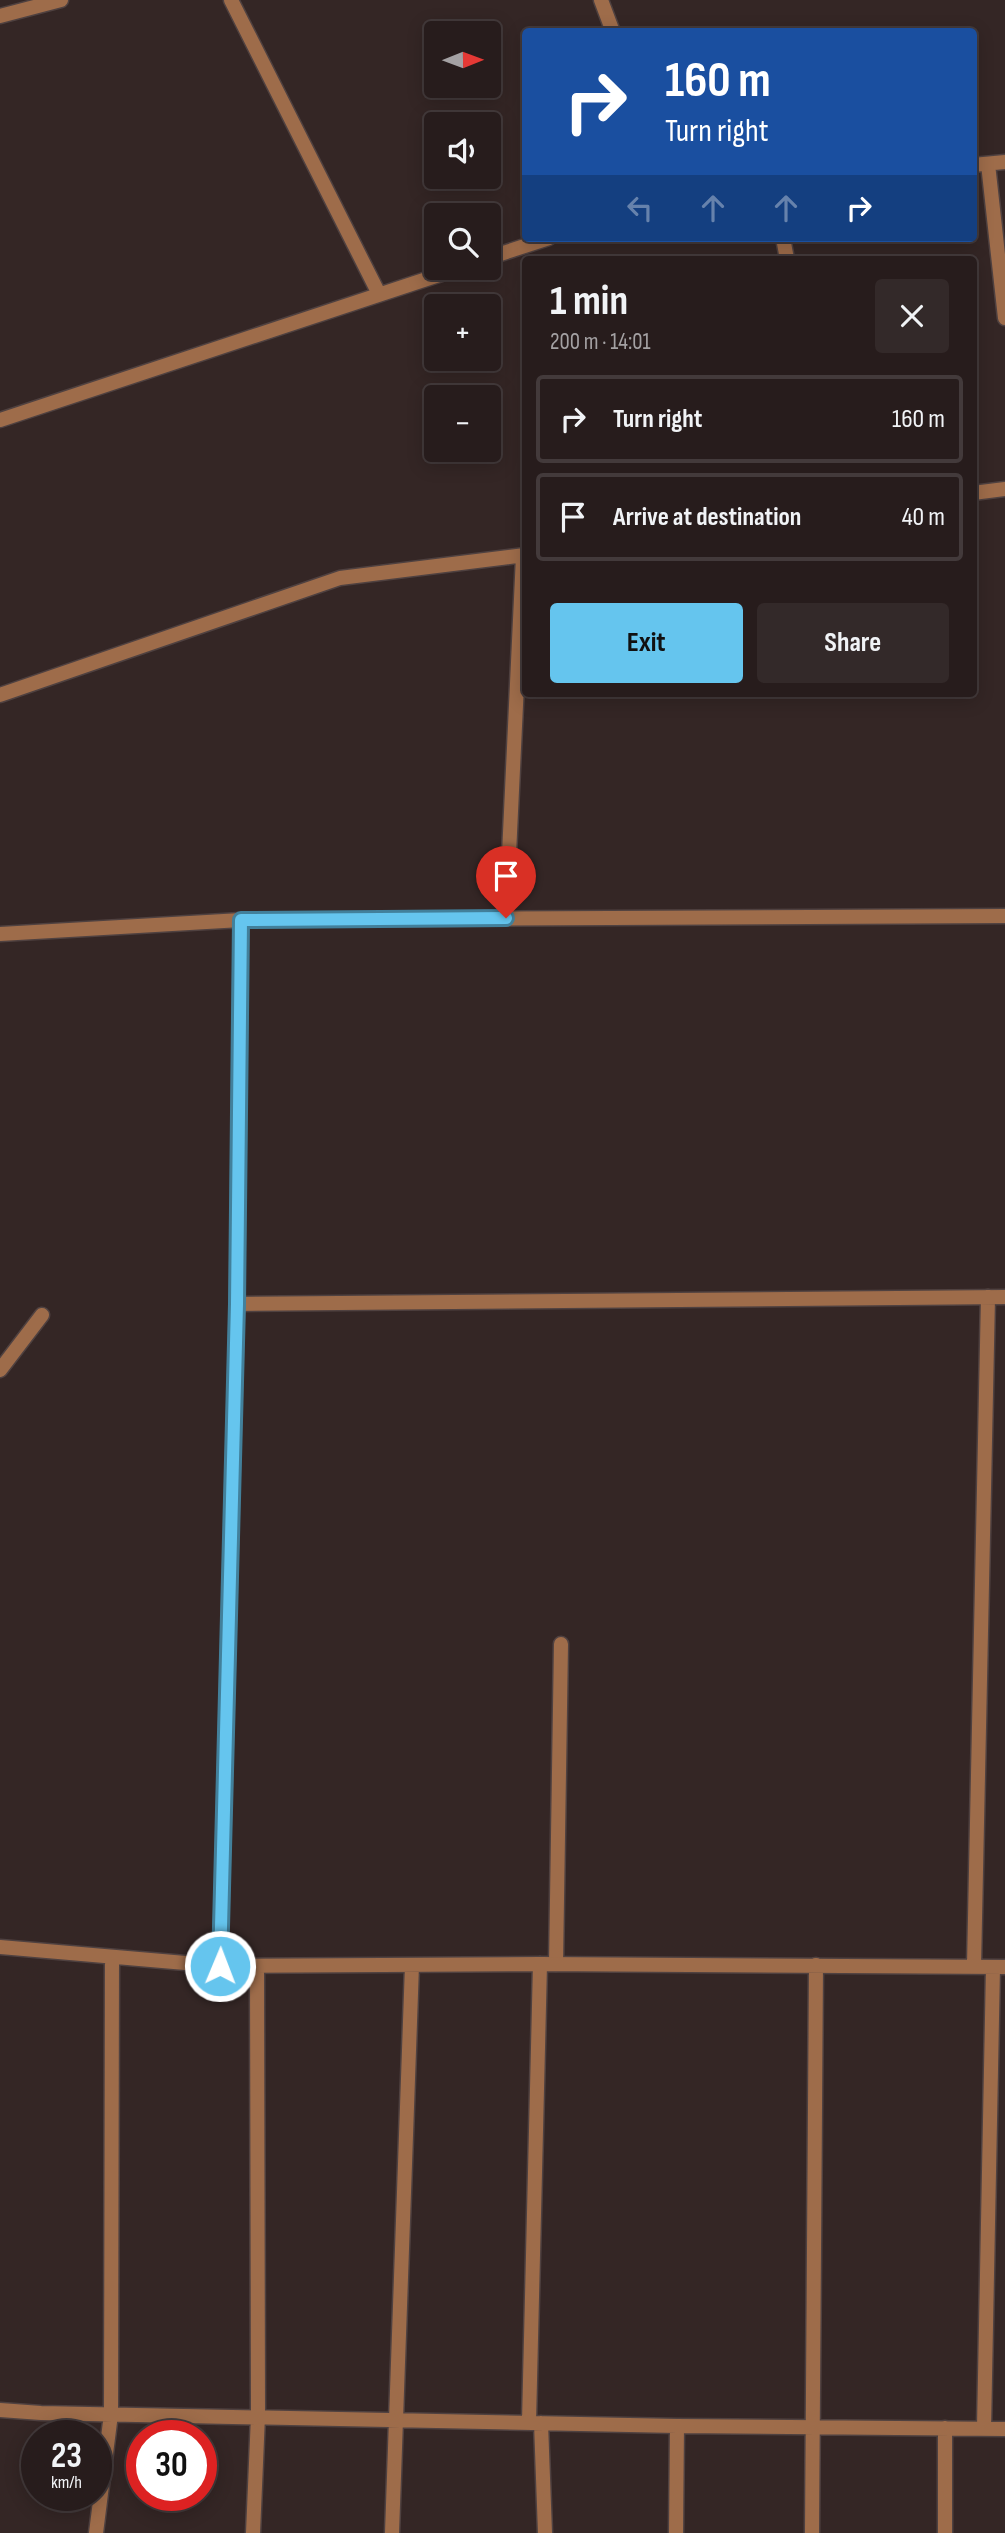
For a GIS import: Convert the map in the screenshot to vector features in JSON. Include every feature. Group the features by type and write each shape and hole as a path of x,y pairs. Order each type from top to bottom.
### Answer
{"street":[{"path":"0,16 61,0"},
{"path":"231,0 379,294"},
{"path":"601,0 612,28"},
{"path":"1005,162 981,164 1005,317"},
{"path":"501,254 537,242"},
{"path":"0,420 424,280"},
{"path":"977,492 1005,489"},
{"path":"0,695 340,578 522,555"},
{"path":"506,918 522,595"},
{"path":"0,934 241,920 1005,916"},
{"path":"220,1966 237,1304 241,920"},
{"path":"974,1966 988,1297"},
{"path":"237,1304 1005,1297"},
{"path":"0,1370 42,1315"},
{"path":"556,1964 561,1644"},
{"path":"0,1947 220,1966 556,1964 999,1967 984,2428"},
{"path":"96,2533 111,2414 112,1957"},
{"path":"540,1964 535,2422 545,2533"},
{"path":"392,2533 412,1965"},
{"path":"812,2533 816,1965"},
{"path":"253,2533 258,2416 257,1966"},
{"path":"0,2410 677,2426 1005,2428"},
{"path":"677,2426 677,2533"},
{"path":"945,2428 945,2533"}],"route":[{"path":"220,1966 237,1304 241,920 506,918"}]}
